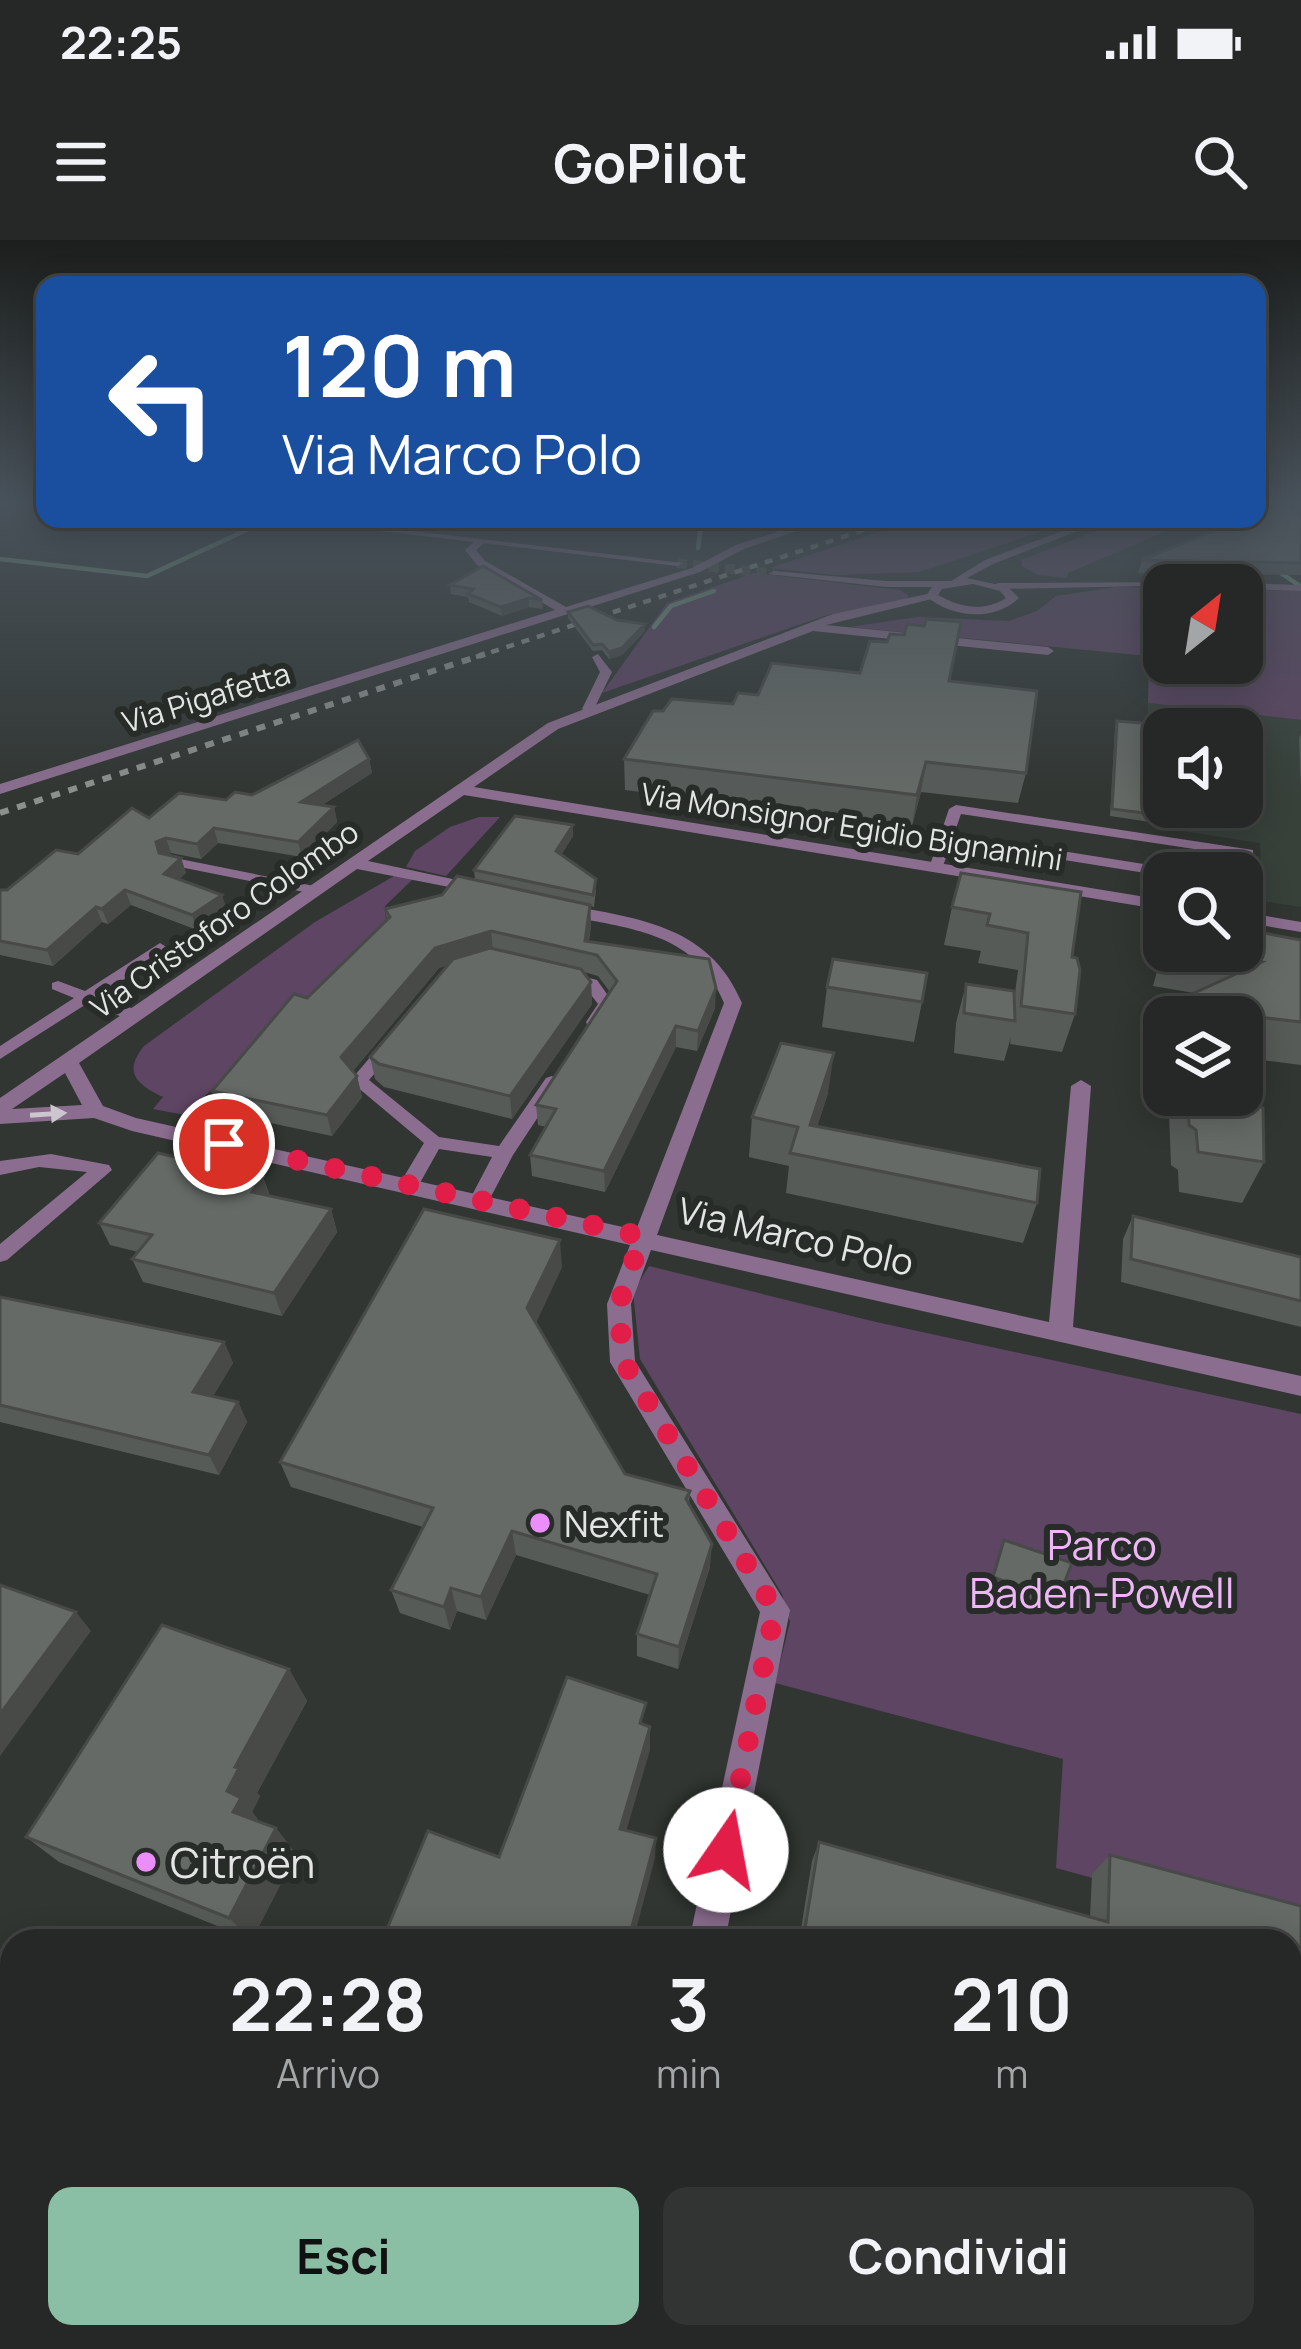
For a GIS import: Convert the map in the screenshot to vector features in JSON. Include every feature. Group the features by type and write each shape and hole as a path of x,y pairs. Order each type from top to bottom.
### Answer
{"street":[{"path":"546,600 565,611"},
{"name":"Via Pigafetta","path":"0,789 599,600"},
{"path":"855,612 907,600"},
{"path":"941,600 952,607"},
{"path":"855,612 993,610 1009,600"},
{"name":"Via Cristoforo Colombo","path":"0,1112 68,1060 553,726 855,612"},
{"path":"811,628 1048,650"},
{"name":"Via Monsignor Egidio Bignamini","path":"480,774 531,801"},
{"name":"Via Monsignor Egidio Bignamini","path":"457,789 496,799 1143,901"},
{"path":"352,863 498,894"},
{"path":"542,904 683,941 710,958 727,980 733,1004 619,1304 623,1361 775,1610 709,1929"},
{"path":"1263,920 1301,927"},
{"path":"68,1060 95,1111"},
{"path":"1060,1336 1081,1086"},
{"name":"Via Marco Polo","path":"0,1112 95,1111 132,1124 642,1236 1060,1336 1301,1386"}],"lane":[{"path":"588,709 606,672 598,657"},
{"path":"936,868 956,808 1242,852"},
{"path":"946,837 1143,868"},
{"path":"170,861 314,890"},
{"path":"0,1054 160,948"},
{"path":"552,974 591,983 606,1004 580,1041"},
{"path":"58,986 133,1015"},
{"path":"404,1028 359,1082 434,1142 504,1153"},
{"path":"480,1199 504,1153 568,1060"},
{"path":"409,1185 434,1142"},
{"path":"0,1168 24,1161 70,1159 102,1170 0,1255"}],"shaded area":[{"path":"1148,703 1193,708 1148,708"},
{"path":"1263,716 1301,720 1301,907 1263,901 1260,843 1182,831 1263,828"}],"green space":[{"path":"904,600 827,615 602,693 667,603"},
{"path":"1050,600 1143,600 1143,655 849,627 918,617 1009,621"},
{"path":"1263,600 1301,600 1301,720 1263,716 1263,708 1148,703 1148,684 1263,684"},
{"path":"479,817 500,817 446,876 406,867 415,851 450,827"},
{"path":"394,876 413,879 385,906 386,921 185,1115 153,1109 163,1097 140,1082 134,1070 144,1046 315,922"},
{"name":"Parco Baden-Powell","path":"649,1266 876,1322 1301,1414 1301,1929 1279,1929 1056,1868 1063,1759 775,1683 790,1622 782,1594 640,1359 633,1292"}],"building":[{"path":"484,600 521,600 501,607"},
{"path":"588,606 617,620 645,624 622,648 609,652 602,644 593,645 568,612"},
{"path":"926,619 961,622 949,681 1037,691 1026,773 926,762 917,795 624,759 653,711 663,711 672,699 733,704 738,693 758,695 772,663 860,673 870,641 887,642 890,634 904,635 907,624 924,626"},
{"path":"1117,721 1143,723 1143,813 1112,809"},
{"path":"358,740 369,759 301,802 334,807 298,842 214,828 197,844 166,838 156,842 159,853 181,858 164,874 222,895 192,915 125,890 102,909 96,907 47,950 0,941 0,890 7,890 56,850 78,854 132,808 149,818 179,793 226,800 235,792 252,795"},
{"path":"515,816 573,825 556,851 596,879 593,895 474,870"},
{"path":"961,873 1081,892 1072,957 1077,958 1080,970 1075,1014 1021,1006 1028,933 987,925 990,914 952,907"},
{"path":"457,876 590,905 585,941 709,959 716,988 698,1031 676,1026 604,1171 530,1155 556,1109 536,1105 617,981 597,955 491,931 435,948 341,1057 357,1076 327,1115 212,1091 294,994 307,998 390,917 385,909 442,895"},
{"path":"1263,933 1301,940 1301,1022 1263,1018 1263,996 1188,996 1240,972 1263,972"},
{"path":"490,948 581,969 591,982 510,1096 379,1064 370,1057 453,959"},
{"path":"833,959 927,973 922,1002 827,987"},
{"path":"966,984 1014,991 1015,1021 964,1013"},
{"path":"781,1043 834,1053 810,1125 1040,1169 1037,1203 790,1153 798,1127 752,1117"},
{"path":"1263,1108 1264,1162 1198,1152 1196,1130 1189,1125 1189,1116 1263,1116"},
{"path":"158,1153 263,1177 252,1192 331,1209 274,1293 132,1259 152,1235 99,1223"},
{"path":"424,1209 560,1240 527,1308 625,1474 690,1491 686,1499 712,1544 679,1647 637,1634 657,1574 512,1531 481,1597 451,1588 444,1607 391,1590 433,1508 280,1462"},
{"path":"1133,1216 1301,1257 1301,1301 1131,1259"},
{"path":"0,1297 224,1342 193,1392 238,1402 209,1455 0,1405"},
{"path":"1004,1540 1072,1563 1057,1601 993,1577"},
{"path":"0,1585 76,1612 0,1714"},
{"path":"162,1625 289,1669 235,1767 239,1768 227,1791 241,1798 233,1812 276,1828 229,1918 26,1837"},
{"path":"567,1677 646,1703 640,1723 650,1727 620,1829 656,1838 631,1929 387,1929 428,1831 499,1857"},
{"path":"819,1842 1108,1922 1110,1855 1301,1906 1301,1929 805,1929"}],"waterway":[{"path":"654,627 671,606 687,600"}],"railway":[{"path":"476,657 649,600"},
{"path":"0,813 485,654"}],"place":[{"name":"Nexfit","path":"540,1523"},
{"name":"Citroën","path":"146,1862"}],"route":[{"path":"224,1144 642,1236 619,1304 623,1361 775,1610 726,1850"}]}
